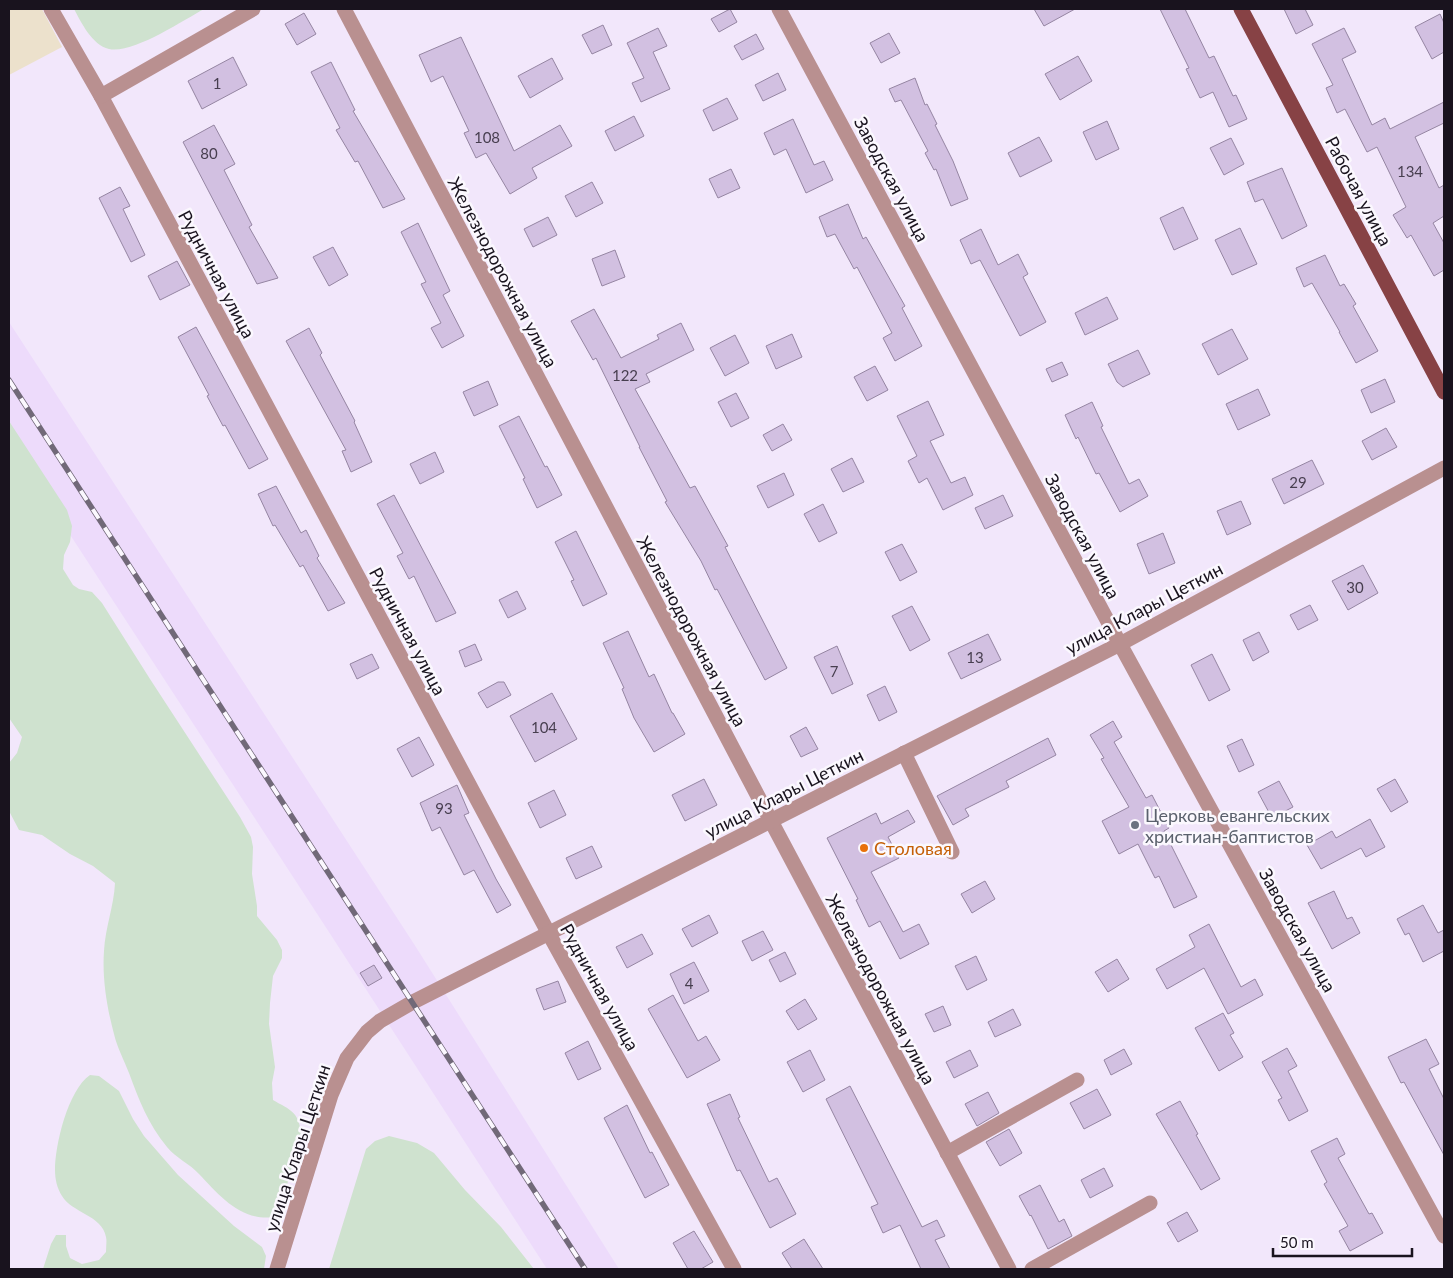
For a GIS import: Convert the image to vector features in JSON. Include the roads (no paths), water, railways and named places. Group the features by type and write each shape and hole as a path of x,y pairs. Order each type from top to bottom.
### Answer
{"main road":[{"name":"Рабочая улица","path":"1241,9 1444,392"}],"street":[{"name":"Рудничная улица","path":"51,9 101,96 549,934 734,1269"},
{"path":"101,96 253,9"},
{"name":"Железнодорожная улица","path":"344,9 1009,1269"},
{"name":"Заводская улица","path":"779,9 1120,644 1444,1236"},
{"name":"улица Клары Цеткин","path":"277,1269 339,1074 357,1044 380,1021 413,1002 1120,644 1444,468"},
{"path":"904,753 952,852"},
{"path":"947,1153 1078,1080"},
{"path":"1032,1269 1150,1203"}],"railway":[{"path":"9,380 585,1269"}],"place":[{"name":"Церковь евангельских христиан-баптистов","path":"1135,825"},
{"name":"Столовая","path":"864,848"}]}
